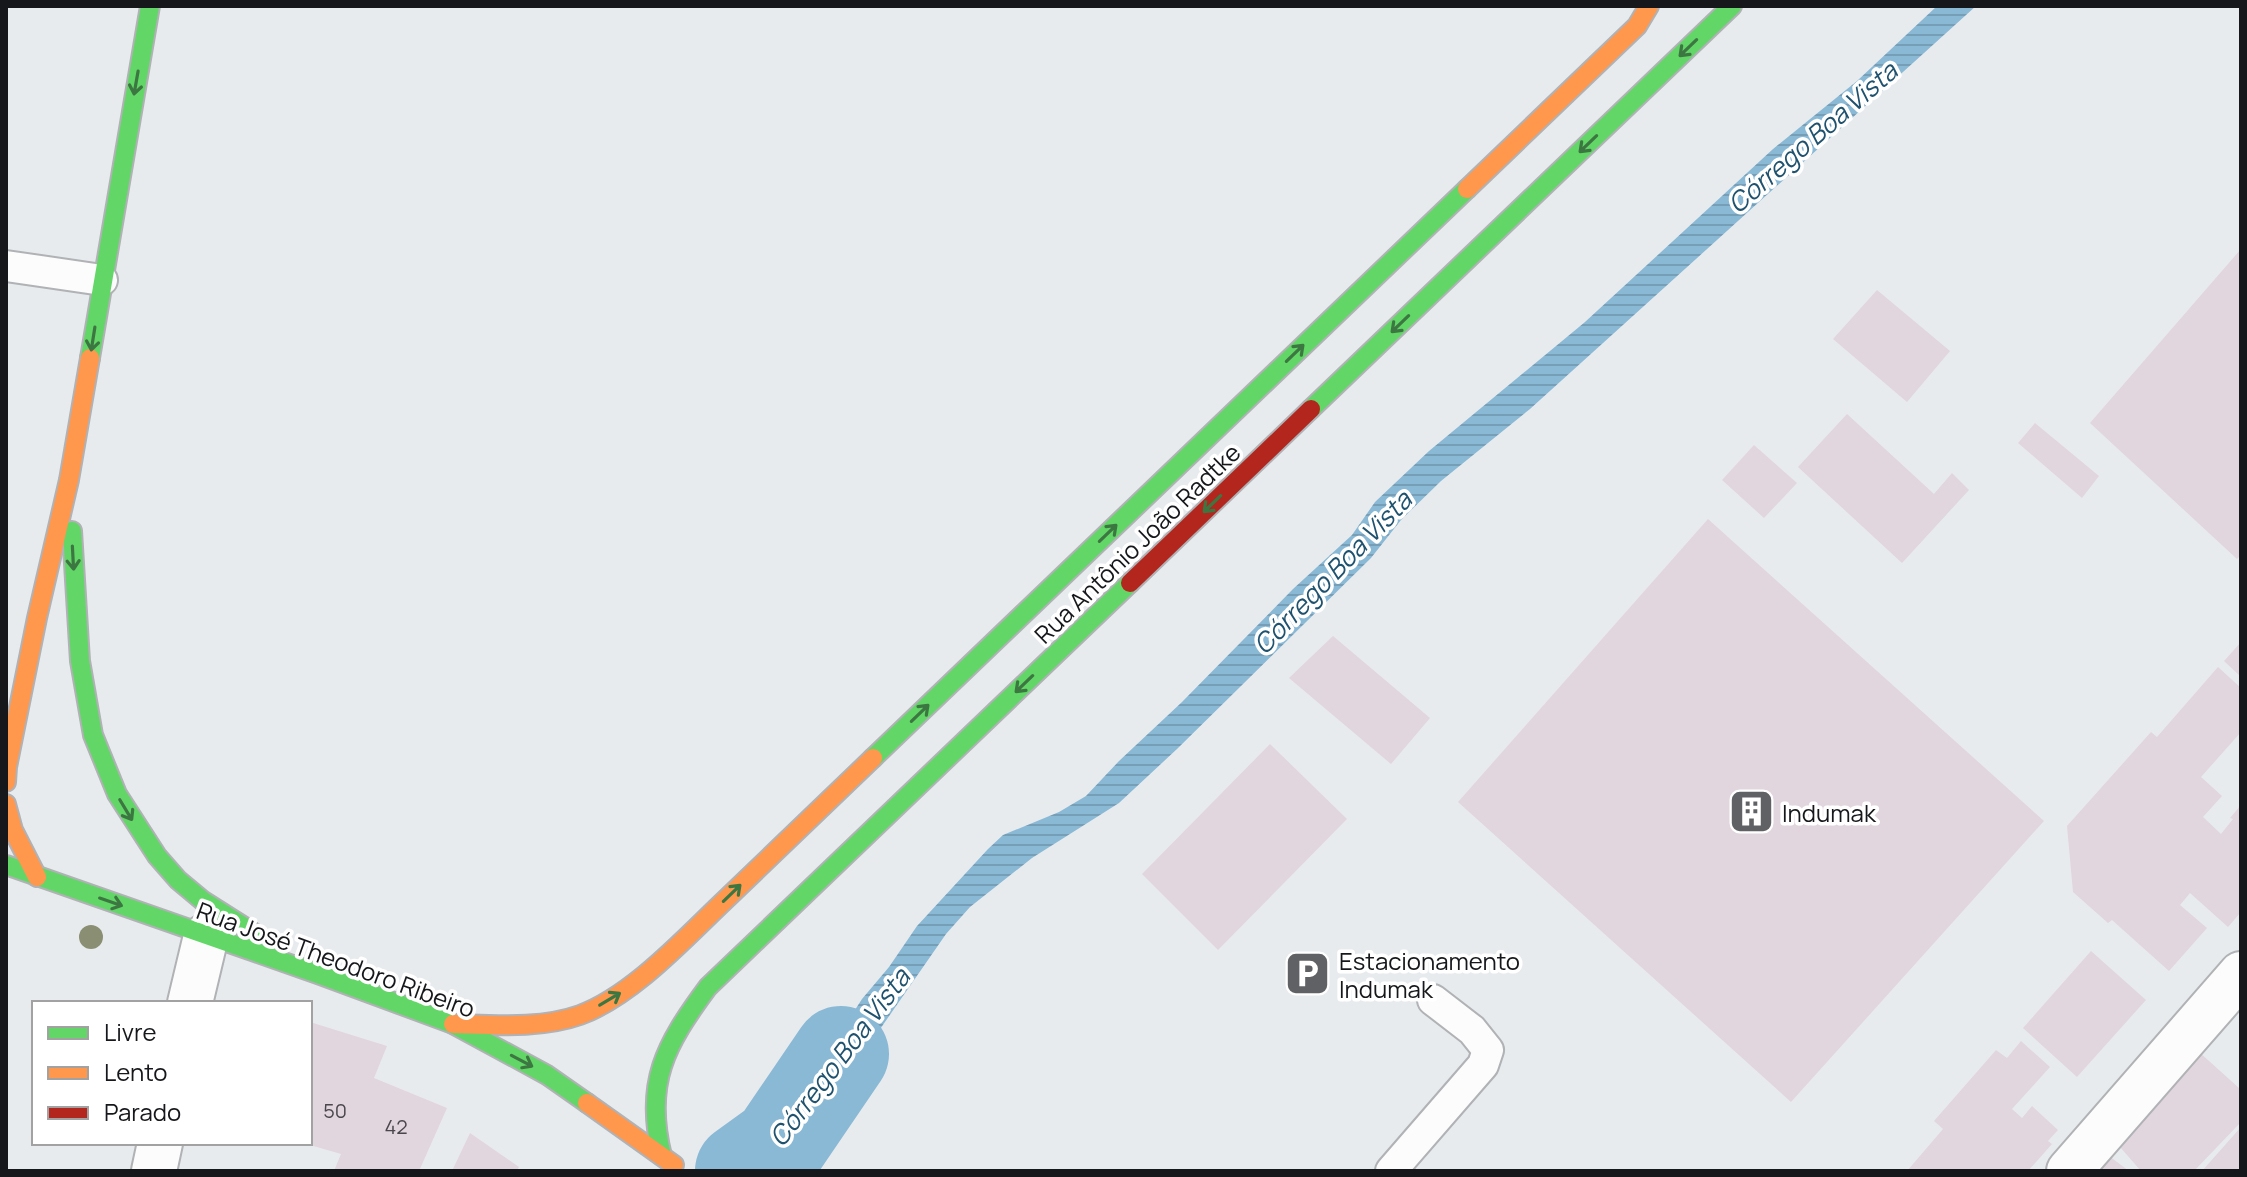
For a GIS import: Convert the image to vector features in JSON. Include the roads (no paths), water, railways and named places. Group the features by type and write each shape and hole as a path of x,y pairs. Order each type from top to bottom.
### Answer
{"street":[{"path":"6,782 37,618 69,480 150,6"},
{"name":"Rua Antônio João Radtke","path":"453,1024 534,1023 587,1013 621,993 676,947 1637,26 1649,6"},
{"name":"Rua Antônio João Radtke","path":"662,1156 654,1106 659,1076 666,1051 679,1025 708,987 1732,6"},
{"path":"69,480 80,661 93,735 117,794 151,847 178,880 202,900 318,974"},
{"path":"14,649 37,618"},
{"path":"6,804 13,830 37,877"},
{"name":"Rua José Theodoro Ribeiro","path":"6,865 453,1024 547,1075 681,1170"},
{"path":"190,1001 206,936"},
{"path":"2069,1171 2241,974"},
{"path":"154,1171 160,1145"}],"lane":[{"path":"6,266 102,280"},
{"path":"1391,1171 1483,1065 1488,1050 1472,1030 1433,1000"}],"water":[{"path":"1937,6 1976,6 1530,409 1441,481 1401,520 1371,558 1119,803 1032,858 970,907 946,934 817,1120 772,1169 748,1148 797,1100 862,999 917,926 988,849 1003,835 1059,812 1086,796 1293,589 1352,535 1375,502 1429,451 1585,322 1773,149 1857,81"}],"waterway":[{"name":"Córrego Boa Vista","path":"743,1171 779,1145 841,1054"}],"place":[{"name":"Indumak","path":"1751,812"},
{"name":"Estacionamento Indumak","path":"1308,974"}]}
